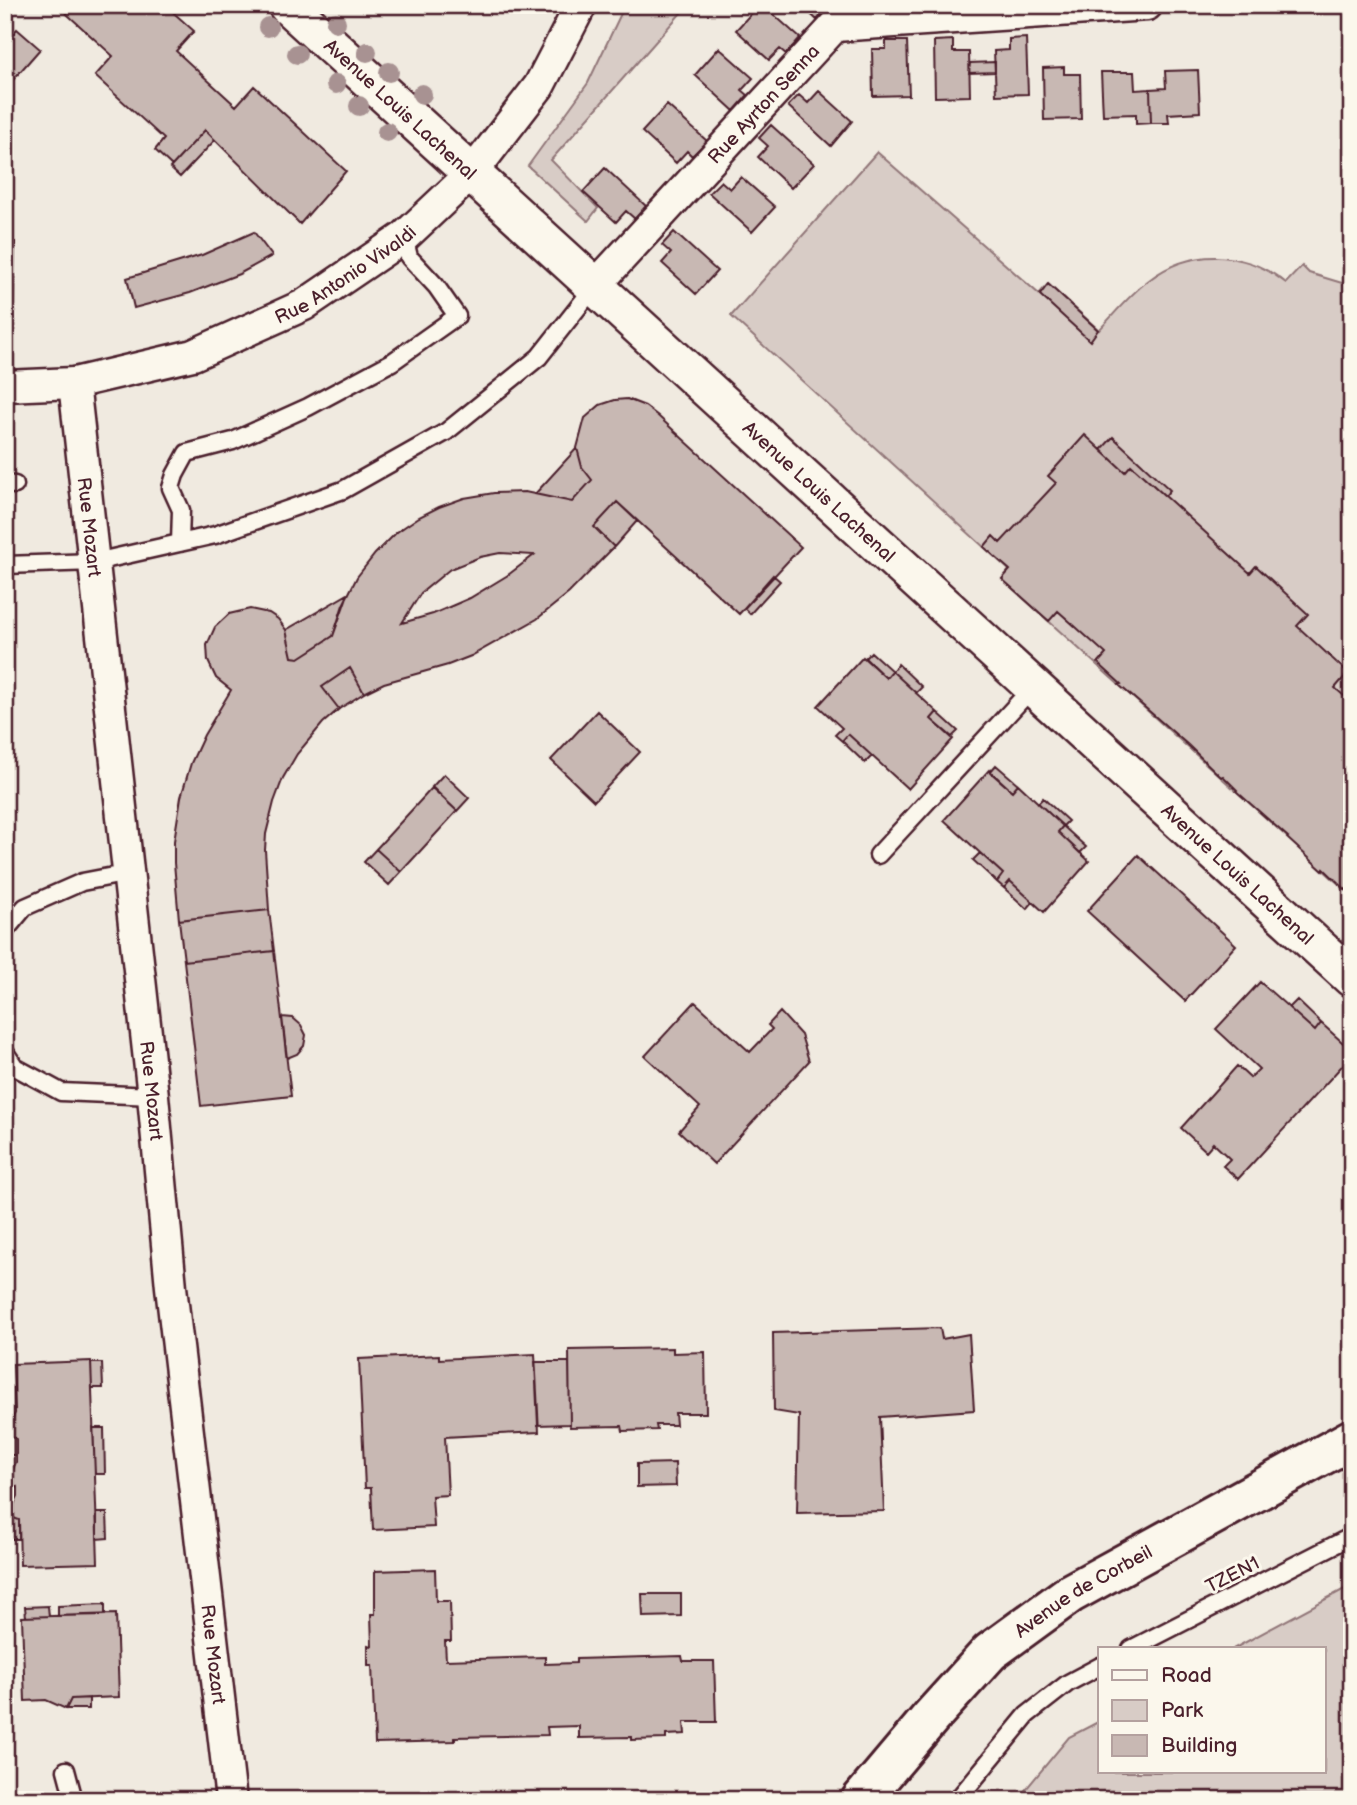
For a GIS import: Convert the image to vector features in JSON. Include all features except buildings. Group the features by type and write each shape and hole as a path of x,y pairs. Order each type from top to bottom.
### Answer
{"main road":[{"name":"Avenue de Corbeil","path":"861,1800 930,1717 990,1652 1071,1593 1352,1439"}],"street":[{"name":"Avenue Louis Lachenal","path":"287,5 1352,978"},
{"name":"Rue Antonio Vivaldi","path":"5,386 74,383 193,355 304,305 404,237 472,173 539,86 581,5"},
{"name":"Rue Ayrton Senna","path":"595,286 835,26 1147,5"},
{"name":"Rue Mozart","path":"74,383 153,1096 171,1287 231,1800"}],"lane":[{"path":"180,543 181,510 172,488 175,475 187,453 233,441 307,407 392,362 457,316 442,293 409,257 404,237"},
{"path":"5,565 95,562 215,535 343,490 446,432 539,357 595,286"},
{"path":"878,855 1034,687"},
{"path":"5,931 25,907 82,882 129,873"},
{"path":"5,1052 15,1067 61,1092 153,1096"},
{"name":"TZEN1","path":"1135,1647 1352,1536"},
{"path":"957,1800 1027,1715 1068,1683 1098,1667"},
{"path":"66,1770 74,1800"}],"green space":[{"path":"625,5 688,5 551,160 598,208 588,221 528,166 588,83"},
{"path":"877,152 1039,294 1048,284 1099,330 1129,297 1149,280 1182,262 1200,258 1236,259 1270,272 1286,283 1302,266 1309,273 1352,286 1352,896 1002,579 1009,570 731,316"},
{"path":"1352,1585 1352,1800 1017,1800 1069,1737 1098,1722 1098,1773 1326,1773 1326,1647 1237,1647"}]}
